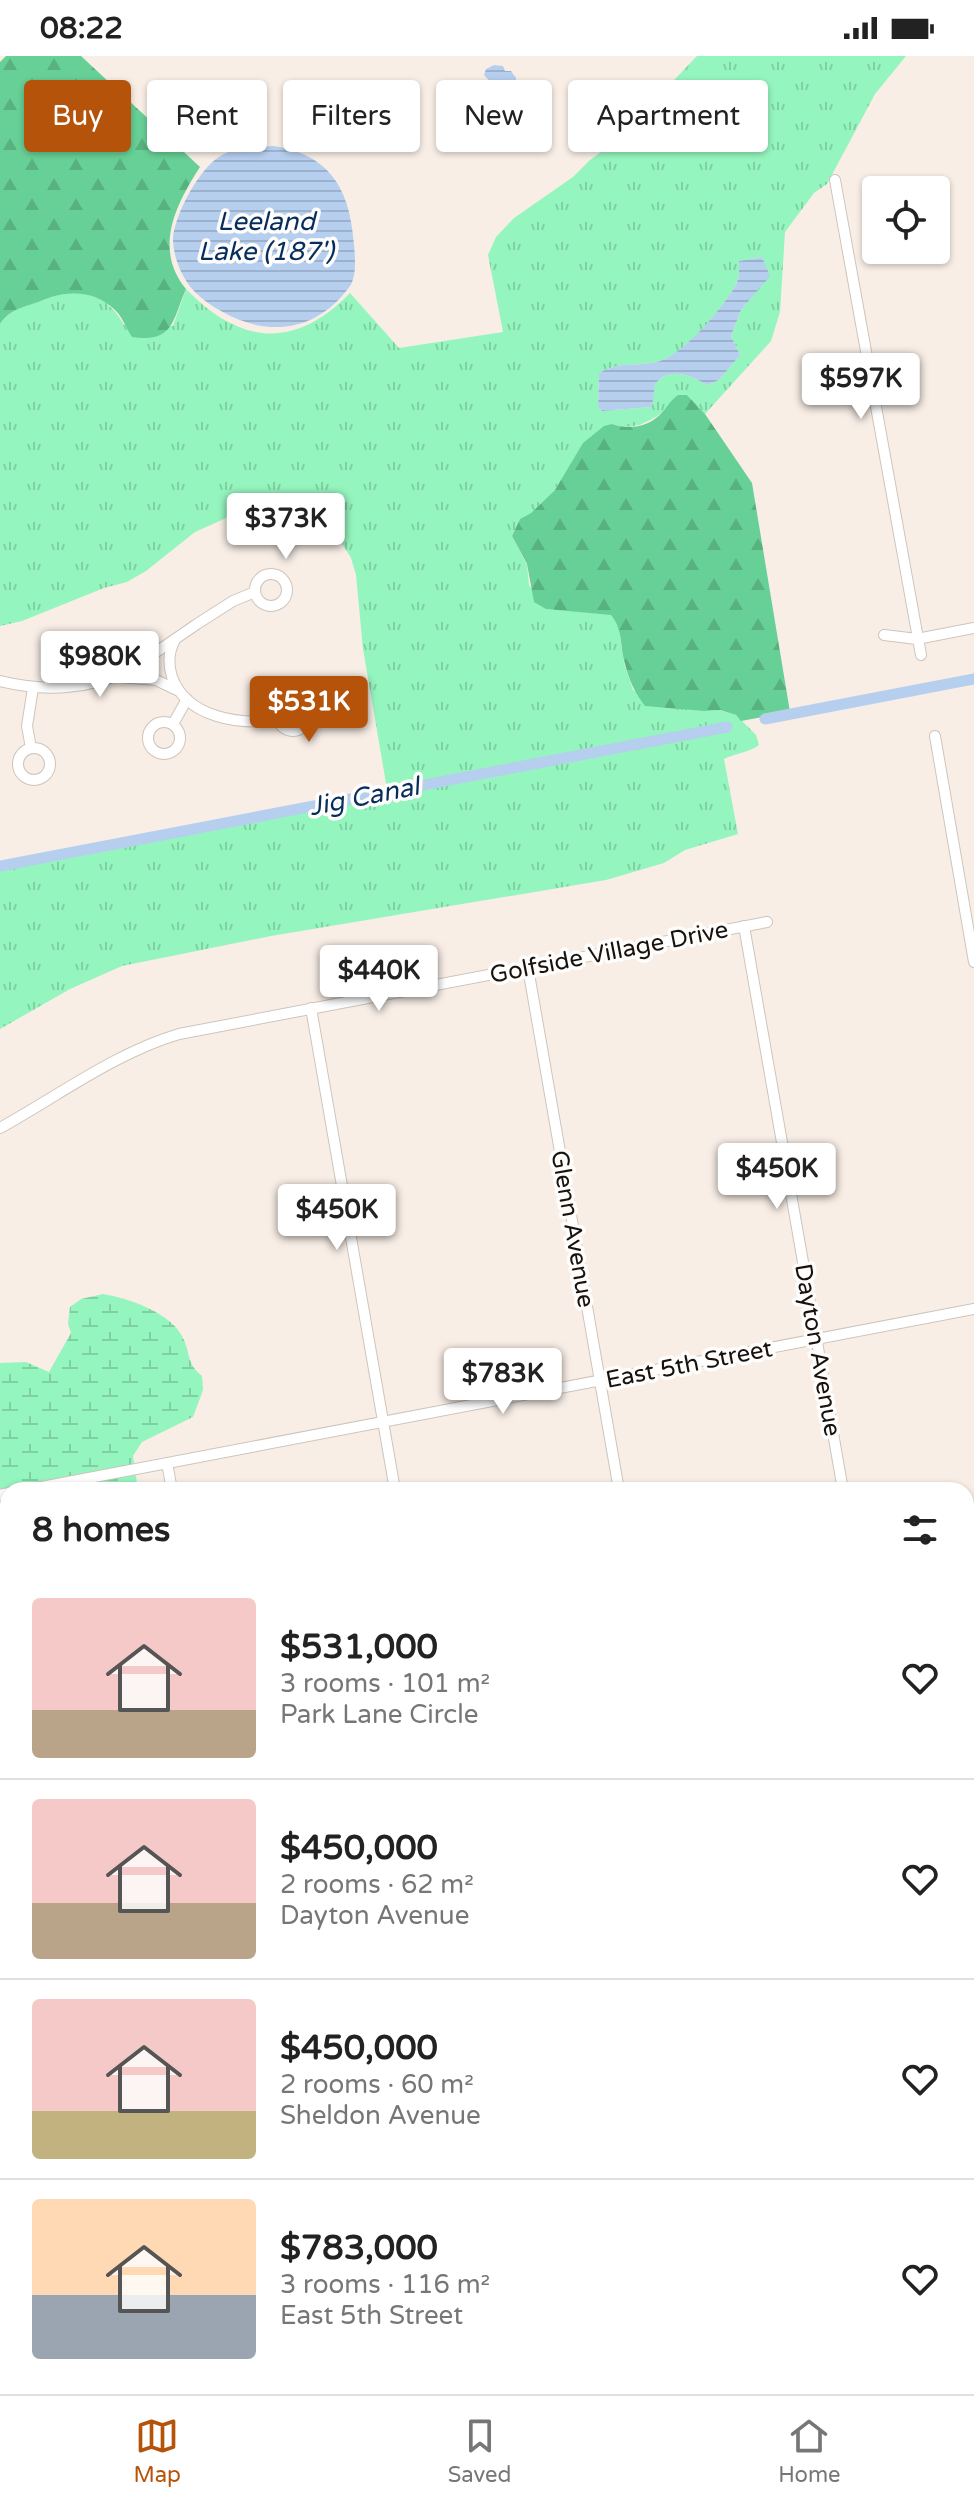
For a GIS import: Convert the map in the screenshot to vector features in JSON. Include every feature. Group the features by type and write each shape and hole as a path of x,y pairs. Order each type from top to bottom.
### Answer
{"street":[{"path":"835,180 921,655"},
{"path":"0,681 33,688 71,688 114,677 130,670 233,601 255,592"},
{"path":"884,635 917,639 974,628"},
{"path":"178,690 169,662 172,647 182,633"},
{"path":"114,677 134,676 156,680 178,690 200,709 222,718 256,722 277,720"},
{"path":"31,748 27,726 33,688"},
{"path":"173,724 187,699"},
{"path":"935,736 974,962"},
{"name":"Golfside Village Drive","path":"0,1128 150,1043 179,1034 767,922"},
{"name":"Dayton Avenue","path":"744,926 842,1482"},
{"name":"Glenn Avenue","path":"528,968 618,1482"},
{"path":"311,1008 394,1482"},
{"name":"East 5th Street","path":"68,1482 974,1309"},
{"path":"167,1463 171,1482"}],"green space":[{"path":"6,56 81,56 107,80 24,80 24,152 131,152 131,103 147,118 147,152 184,152 200,167 176,211 172,227 171,258 176,274 186,289 174,320 164,333 156,337 132,337 115,310 97,298 78,294 58,296 22,308 12,312 0,324 0,62"},
{"path":"697,56 906,56 875,94 827,184 814,193 785,232 780,312 771,341 705,414 687,395 643,424 623,427 612,424 555,490 520,519 512,536 527,565 529,585 547,609 611,614 618,623 624,663 633,690 667,707 719,710 736,715 756,735 759,745 724,759 738,834 685,850 664,863 606,880 271,936 122,966 70,989 0,1029 0,864 388,795 363,649 356,575 351,558 341,542 315,519 267,509 244,510 195,532 127,582 22,621 0,626 0,324 21,308 50,297 75,293 86,294 107,304 124,325 173,326 186,289 206,308 227,321 247,330 268,333 288,332 309,324 350,293 399,348 503,332 488,255 496,237 514,218 573,177 601,152 768,152 768,80 674,80","holes":["762,257 769,276 741,310 731,336 740,355 719,380 707,385 680,374 667,375 655,384 651,407 602,411 598,407 599,373 622,365 644,364 670,357 702,329 729,295 738,280 739,261"]},
{"path":"678,395 687,395 705,414 752,483 790,712 741,721 736,715 720,710 645,706 628,675 619,632 611,615 546,609 534,602 527,564 512,536 520,519 555,490 583,443 604,426 646,424 659,416"},
{"path":"103,1294 124,1299 159,1314 177,1329 191,1362 202,1376 203,1390 193,1417 142,1442 133,1456 137,1482 0,1482 0,1363 26,1362 49,1372 71,1333 68,1324 70,1307 81,1299"}],"water":[{"path":"494,65 503,66 505,71 511,71 516,80 488,80 484,75 486,69"},
{"name":"Leeland Lake (187')","path":"267,147 283,148 283,152 296,152 323,167 342,192 352,225 355,271 350,286 323,313 291,326 256,325 216,308 188,284 175,254 173,238 179,215 199,177 226,153 267,152"},
{"path":"762,257 770,276 741,310 731,336 740,355 719,380 707,385 680,374 667,375 655,384 652,407 602,411 598,407 599,373 622,365 643,364 669,357 702,329 729,295 738,280 739,261"}],"waterway":[{"name":"Jig Canal","path":"765,719 974,679"},
{"name":"Jig Canal","path":"0,866 727,727"}]}
